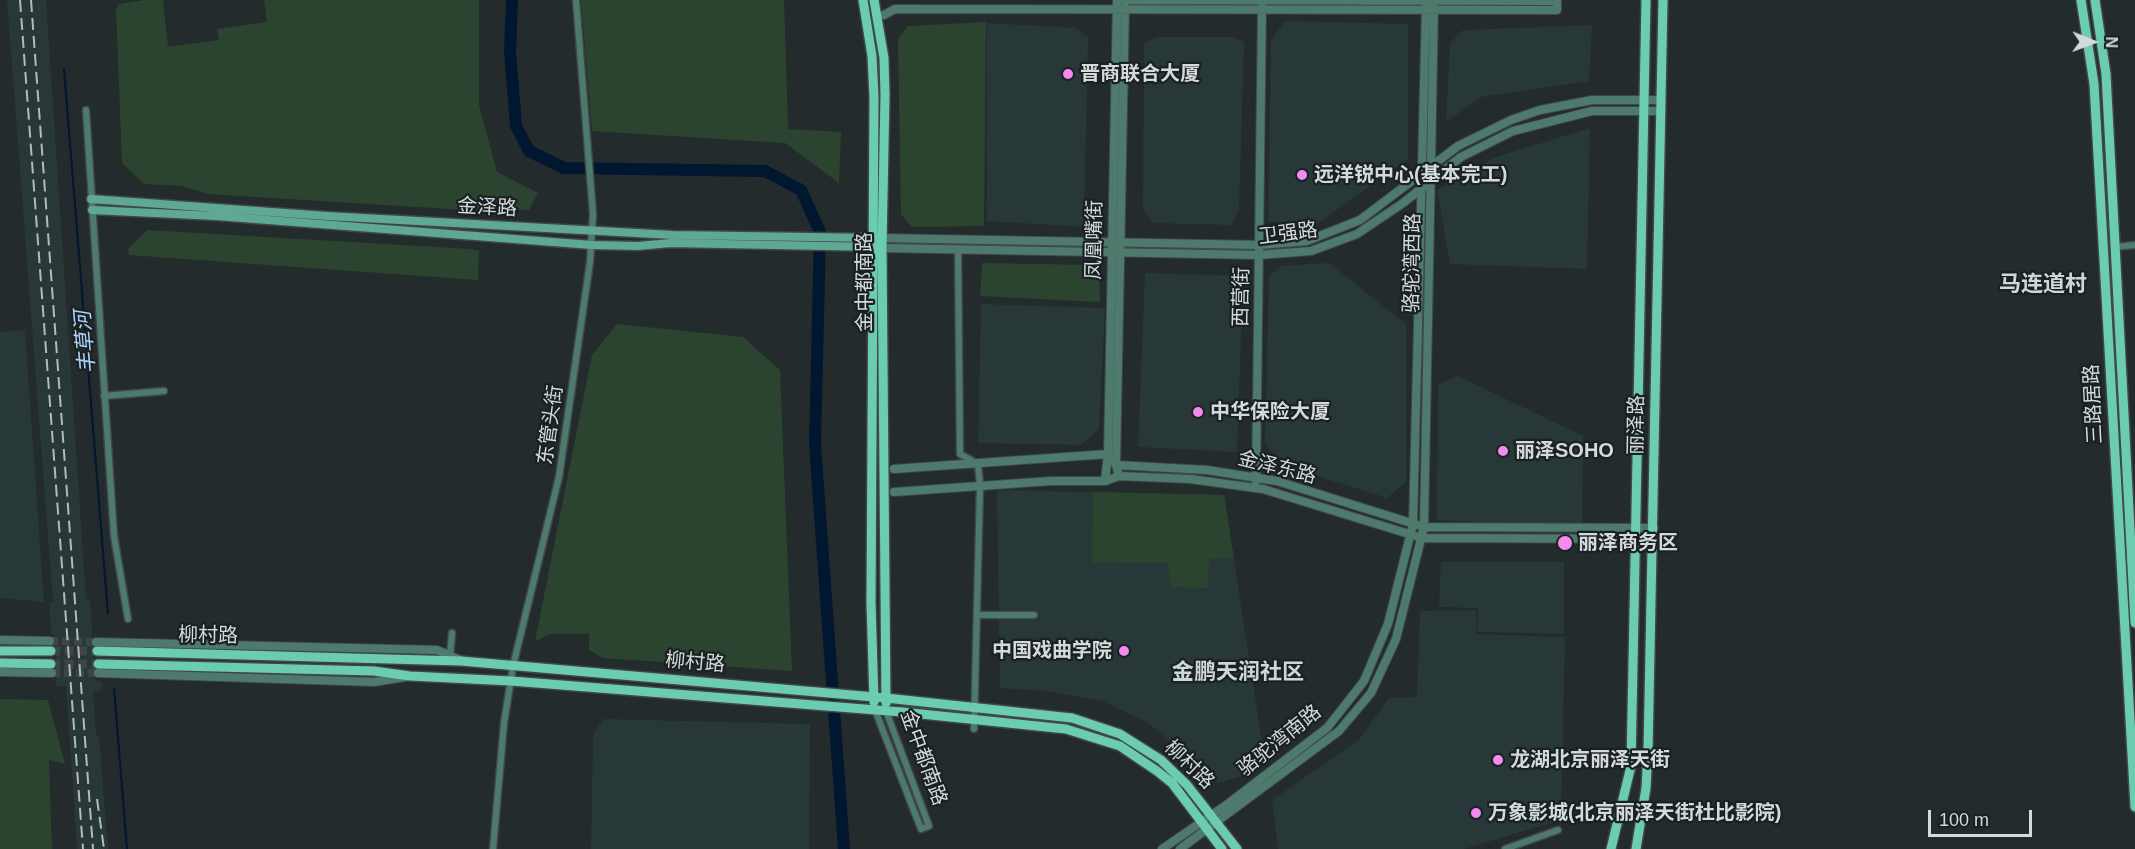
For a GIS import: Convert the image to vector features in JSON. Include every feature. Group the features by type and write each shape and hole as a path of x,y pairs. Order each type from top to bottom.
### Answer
{"main road":[{"name":"金中都南路","path":"863,0 874,85 886,711"},
{"name":"金中都南路","path":"874,0 884,58 885,95 877,243 871,602 874,710"},
{"name":"丽泽路","path":"1611,849 1631,766 1646,0"},
{"name":"丽泽路","path":"1636,849 1646,788 1648,751 1663,0"},
{"name":"三路居路","path":"2082,0 2094,84 2135,807"},
{"name":"三路居路","path":"2095,0 2106,74 2135,623"},
{"name":"金泽路","path":"91,199 795,242"},
{"name":"金泽路","path":"92,210 227,217 592,245 877,243"},
{"path":"0,651 51,646"},
{"name":"柳村路","path":"96,646 461,661 886,698 1072,718 1120,734 1166,764 1215,818 1237,849"},
{"path":"0,663 51,668"},
{"name":"柳村路","path":"98,669 374,671 410,676 511,681 852,708 975,724 1066,729 1120,746 1172,783 1222,849"}],"street":[{"name":"东管头街","path":"493,849 504,723 513,666 560,477 592,245 591,180 576,0"},
{"path":"884,15 895,9 1122,4 1430,4 1557,1 1557,10 1430,4"},
{"name":"凤凰嘴街","path":"1119,476 1116,465 1115,242 1122,4"},
{"name":"西营街","path":"1255,488 1262,4"},
{"name":"骆驼湾西路","path":"1425,527 1431,178 1430,4"},
{"name":"骆驼湾西路","path":"1413,524 1430,4"},
{"name":"卫强路","path":"877,243 1260,244 1307,241 1349,226 1388,201 1458,146 1540,110 1592,100 1660,100"},
{"path":"86,110 114,536 128,619"},
{"name":"卫强路","path":"877,243 958,250 1115,253 1259,255 1311,251 1349,238 1403,203 1431,178 1461,157 1522,128 1592,111 1660,111"},
{"path":"2115,247 2135,244"},
{"path":"958,250 960,454 978,464"},
{"name":"凤凰嘴街","path":"1105,481 1108,454 1115,253"},
{"path":"104,396 164,392"},
{"path":"894,469 1108,454 1116,465"},
{"path":"975,724 980,486 978,464"},
{"name":"金泽东路","path":"1116,465 1197,469 1256,477 1425,527 1654,528"},
{"name":"金泽东路","path":"894,492 1105,481 1119,476 1190,479 1255,488 1422,538 1654,539"},
{"name":"骆驼湾南路","path":"1180,849 1206,825 1327,729 1349,702 1364,681 1388,624 1413,524"},
{"name":"骆驼湾南路","path":"1215,818 1339,731 1371,693 1396,639 1425,527"},
{"path":"978,615 1034,615"},
{"path":"450,656 452,633"},
{"path":"0,640 51,646"},
{"path":"96,646 436,650 461,661"},
{"path":"0,672 51,668"},
{"name":"金中都南路","path":"874,710 921,829 929,826 886,711"},
{"name":"骆驼湾南路","path":"1161,849 1206,825"},
{"path":"1505,849 1558,830"},
{"name":"丽泽路","path":"1606,849 1614,837"}],"shaded area":[{"path":"7,0 46,0 86,599 90,599 95,681 101,681 101,691 93,692 96,735 99,735 108,849 77,849 66,686 56,686 54,635 51,634 49,603 53,602"},
{"path":"1285,21 1408,24 1408,159 1317,224 1268,222 1271,40"},
{"path":"987,23 1076,28 1088,37 1084,227 987,221"},
{"path":"1592,25 1589,81 1481,97 1446,122 1450,43 1463,30"},
{"path":"1157,37 1232,37 1244,42 1239,210 1232,225 1154,223 1143,210 1144,42"},
{"path":"1590,128 1587,269 1450,264 1437,190 1496,157"},
{"path":"1329,263 1406,324 1406,482 1387,498 1282,465 1265,443 1269,276 1281,266"},
{"path":"1145,273 1243,276 1237,452 1138,447"},
{"path":"981,304 1105,308 1099,429 1081,445 978,443"},
{"path":"25,330 44,602 0,598 0,332"},
{"name":"丽泽SOHO","path":"1458,376 1583,436 1582,527 1437,520 1438,384"},
{"name":"中国戏曲学院","path":"997,490 1224,495 1265,762 1242,776 1218,783 1147,722 1102,701 1048,691 1000,688"},
{"path":"1441,562 1564,562 1564,634 1477,632 1478,608 1439,607"},
{"path":"1476,610 1476,634 1565,637 1561,820 1464,849 1278,849 1272,800 1359,740 1389,698 1417,697 1420,611"},
{"path":"603,719 810,724 809,849 591,849 593,735"}],"green space":[{"path":"163,0 168,47 219,40 217,29 267,22 264,0 479,0 479,105 497,172 538,193 529,210 466,210 208,194 182,186 144,184 122,163 116,9 119,4"},
{"path":"581,0 784,0 788,129 841,132 839,183 785,143 592,131"},
{"path":"986,22 984,226 912,227 901,214 898,39 908,26"},
{"path":"147,230 471,249 479,251 478,280 129,255 128,249"},
{"path":"982,263 1093,265 1099,271 1100,302 980,296"},
{"path":"617,324 743,337 780,370 792,671 603,658 589,650 589,634 551,634 535,641 592,355"},
{"path":"1093,492 1224,495 1234,558 1209,559 1208,588 1170,587 1168,563 1092,562"},
{"path":"0,699 48,700 65,764 49,760 52,849 0,849"}],"waterway":[{"path":"512,0 510,52 516,126 529,151 564,168 765,171 801,190 820,232 815,445 844,849"},
{"name":"丰草河","path":"64,69 108,614"},
{"name":"丰草河","path":"114,688 127,849"}],"tunnel":[{"path":"50,641 96,642"},
{"path":"51,651 97,651"},
{"path":"51,664 98,664"},
{"path":"52,673 98,673"}],"railway":[{"path":"20,0 83,849"},
{"path":"31,0 93,849"},
{"path":"97,799 104,849"}],"place":[{"name":"晋商联合大厦","path":"1068,74"},
{"name":"远洋锐中心(基本完工)","path":"1302,175"},
{"name":"中华保险大厦","path":"1198,412"},
{"name":"丽泽SOHO","path":"1503,451"},
{"name":"丽泽商务区","path":"1565,543"},
{"name":"中国戏曲学院","path":"1124,651"},
{"name":"龙湖北京丽泽天街","path":"1498,760"},
{"name":"万象影城(北京丽泽天街杜比影院)","path":"1476,813"}],"district":[{"name":"马连道村","path":"2043,285"},
{"name":"金鹏天润社区","path":"1238,673"}]}
